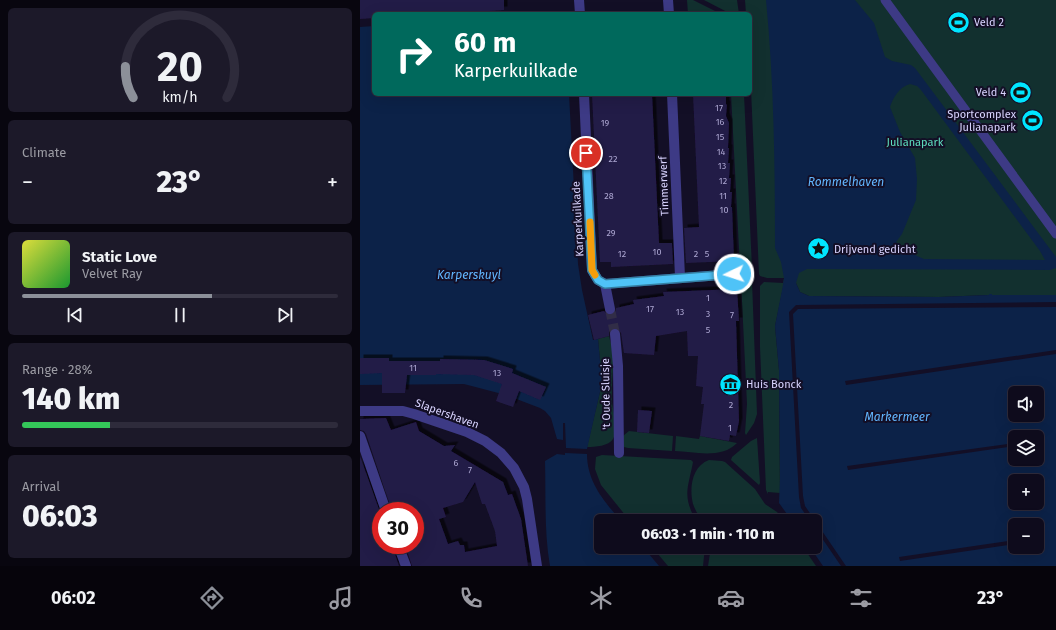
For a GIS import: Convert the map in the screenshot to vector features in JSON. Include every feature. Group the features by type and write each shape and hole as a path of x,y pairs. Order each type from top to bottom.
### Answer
{"street":[{"path":"579,0 580,12"},
{"path":"668,0 669,12"},
{"name":"Karperkuilkade","path":"584,96 592,270 598,280 605,284"},
{"name":"Timmerwerf","path":"672,96 680,277"},
{"path":"610,309 605,284 734,274"},
{"name":"'t Oude Sluisje","path":"615,334 618,366 619,453"},
{"name":"Slapershaven","path":"360,411 403,411 467,432 485,441 501,453 514,468 524,487 537,566"},
{"path":"360,436 383,502"},
{"path":"401,554 406,566"}],"lane":[{"path":"885,0 1056,234"}],"green space":[{"path":"687,0 693,0 717,12 688,12"},
{"path":"704,0 737,0 739,12 727,12"},
{"name":"Julianapark","path":"745,0 1056,0 1056,295 989,294 939,297 809,296 800,292 796,283 784,283 775,326 779,370 780,493 768,492 768,494 766,490 760,347 760,286 764,282 783,283 784,278 767,278 760,276 759,274 751,96 752,12 746,12"},
{"path":"731,96 744,96 752,268 740,268"},
{"path":"741,281 752,281 757,414 754,423 746,435 747,404"},
{"path":"609,336 613,351 612,402 616,430 613,439 605,445 587,447 602,383 598,339"},
{"path":"629,431 673,436 672,451 624,447 622,444 623,436"},
{"path":"676,436 699,439 700,436 737,443 731,448 716,453 675,451"},
{"path":"757,438 759,485 731,460 732,457 751,441"},
{"path":"602,455 691,460 693,462 687,492 689,505 693,514 624,514 601,485 595,469 596,457"},
{"path":"709,460 725,462 755,489 765,504 779,514 698,514 693,504 691,491 695,472 703,463"},
{"path":"658,554 704,554 703,566 668,566"},
{"path":"710,554 808,554 816,566 708,566"}],"water":[{"name":"Markermeer","path":"766,0 855,0 874,23 885,57 892,61 911,65 915,68 1056,257 1056,268 1050,270 807,269 799,273 796,283 800,292 809,296 939,297 989,294 1056,295 1056,566 823,566 815,554 822,554 822,514 787,514 779,503 779,370 775,326 784,278 781,262 775,248 774,124","holes":["910,84 917,86 921,90 1040,251 1045,260 924,259 896,242 902,234 916,200 917,179 915,158 900,132 890,107 897,93 906,85"]},
{"name":"Karperskuyl","path":"372,26 372,96 569,96 578,264 593,340 598,339 602,383 587,449 566,448 565,423 563,423 563,440 557,439 551,418 545,411 506,395 464,384 360,385 360,27"},
{"path":"565,453 587,454 593,482 615,514 594,514 594,554 649,554 659,566 550,566 546,527 545,461 557,454 565,455"}],"pier":[{"path":"1056,302 1056,307 798,309 793,314 803,496 805,506 810,514 805,514 801,508 799,497 789,312 796,305"},
{"path":"1056,350 1056,354 846,385 845,381"},
{"path":"1008,444 1008,447 848,470 847,466"},
{"path":"822,531 846,566 841,566 822,538"},
{"path":"1008,541 1008,545 900,561 899,557"}],"building":[{"path":"360,0 504,0 504,10 474,12 372,12 372,18 360,19"},
{"path":"592,96 652,96 659,243 672,243 673,264 611,267 611,262 600,262"},
{"path":"693,96 726,96 726,116 729,123 728,163 730,163 730,192 732,192 731,207 734,261 686,263 684,228 699,227"},
{"path":"737,289 739,321 736,321 739,421 736,436 730,435 729,441 700,436 704,404 701,404 703,387 696,386 698,356 688,356 687,331 656,336 654,355 624,353 621,333 617,328 611,329 609,336 594,340 588,315 604,311 608,315 612,315 616,311 616,308 634,304 633,300 664,296 663,292"},
{"path":"360,358 389,358 389,361 440,361 440,359 484,360 513,369 512,373 546,387 540,400 519,391 513,407 496,401 502,384 474,375 407,375 405,393 382,393 382,373 360,374"},
{"path":"638,410 652,411 649,433 637,432"},
{"path":"386,418 391,430 416,422 419,431 444,446 455,445 451,451 503,482 508,495 512,494 521,519 528,566 412,566 408,554 424,554 424,502 389,502 366,434 364,431 360,430 360,419","holes":["475,482 482,504 485,504 495,531 497,546 465,552 464,545 460,545 458,541 448,544 439,519 446,517 443,508 463,502"]},
{"path":"360,456 376,502 372,502 372,554 395,554 399,566 360,566"}],"tunnel":[{"path":"610,309 615,334"}],"slow traffic":[{"path":"590,222 592,270 595,275"}],"place":[{"name":"Veld 2","path":"958,22"},
{"name":"Veld 4","path":"1021,92"},
{"name":"Sportcomplex Julianapark","path":"1032,120"},
{"name":"Drijvend gedicht","path":"818,249"},
{"name":"Huis Bonck","path":"731,384"}],"route":[{"path":"586,153 592,270 598,280 605,284 734,274"}],"water label":[{"name":"Rommelhaven","path":"846,182"}]}
